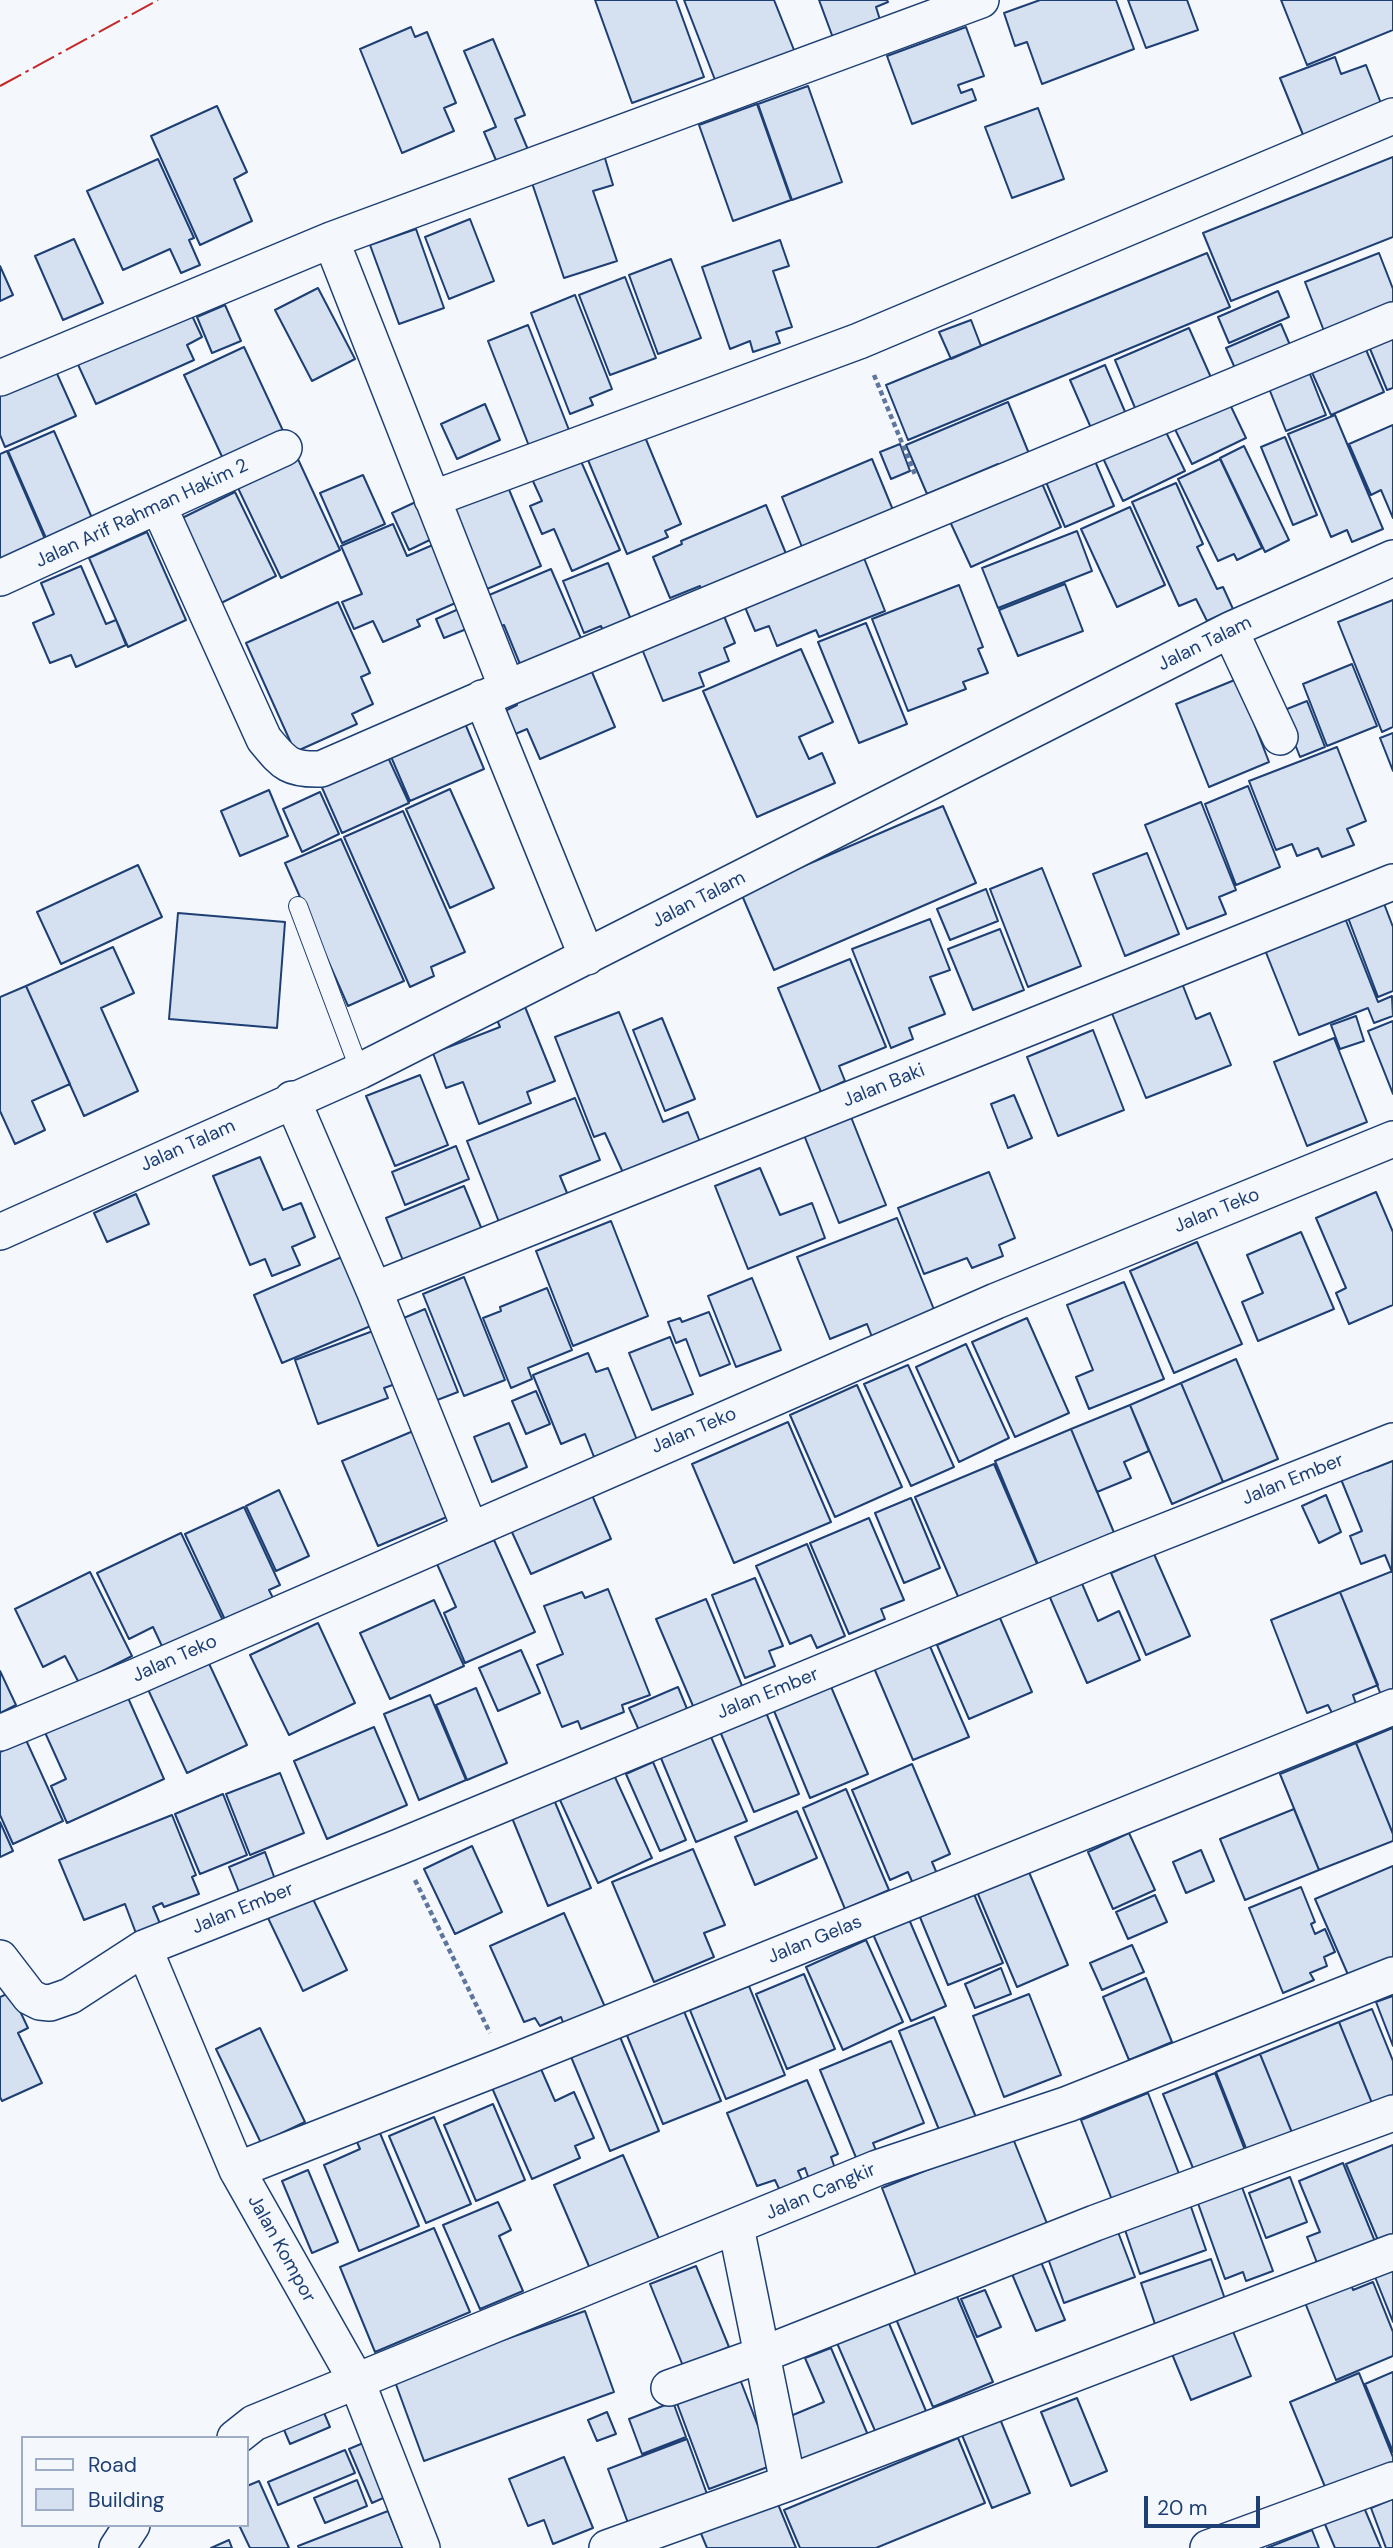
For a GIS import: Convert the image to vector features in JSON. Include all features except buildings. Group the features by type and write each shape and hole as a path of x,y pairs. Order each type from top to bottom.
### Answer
{"street":[{"path":"0,378 331,240 981,0"},
{"path":"432,499 859,341 1393,116"},
{"path":"331,240 432,499 495,693 587,957"},
{"path":"159,507 264,738 283,761 301,769 321,769 495,693 1393,320"},
{"name":"Jalan Arif Rahman Hakim 2","path":"0,578 284,448"},
{"name":"Jalan Talam","path":"0,1231 360,1071 1230,630 1393,558"},
{"path":"1230,630 1280,737"},
{"name":"Jalan Baki","path":"374,1290 1393,882"},
{"path":"292,1100 374,1290 470,1529"},
{"name":"Jalan Teko","path":"0,1733 135,1677 996,1301 1393,1139"},
{"name":"Jalan Ember","path":"0,1958 30,1997 50,2003 70,1996 144,1948 399,1847 1115,1551 1393,1441"},
{"name":"Jalan Gelas","path":"237,2170 505,2065 1393,1707"},
{"name":"Jalan Kompor","path":"144,1948 237,2170 356,2382 422,2548"},
{"name":"Jalan Cangkir","path":"244,2431 356,2382 877,2168 1068,2104 1393,1975"},
{"path":"669,2388 761,2355 1095,2223 1393,2113"},
{"path":"736,2227 788,2483"},
{"path":"607,2548 788,2483 1393,2252"},
{"path":"1208,2548 1393,2480"},
{"path":"117,2548 131,2527"}],"lane":[{"path":"298,906 360,1071"}],"path":[{"path":"859,341 930,514"},
{"path":"399,1847 505,2065"}],"power":[{"path":"0,86 158,0"}]}
